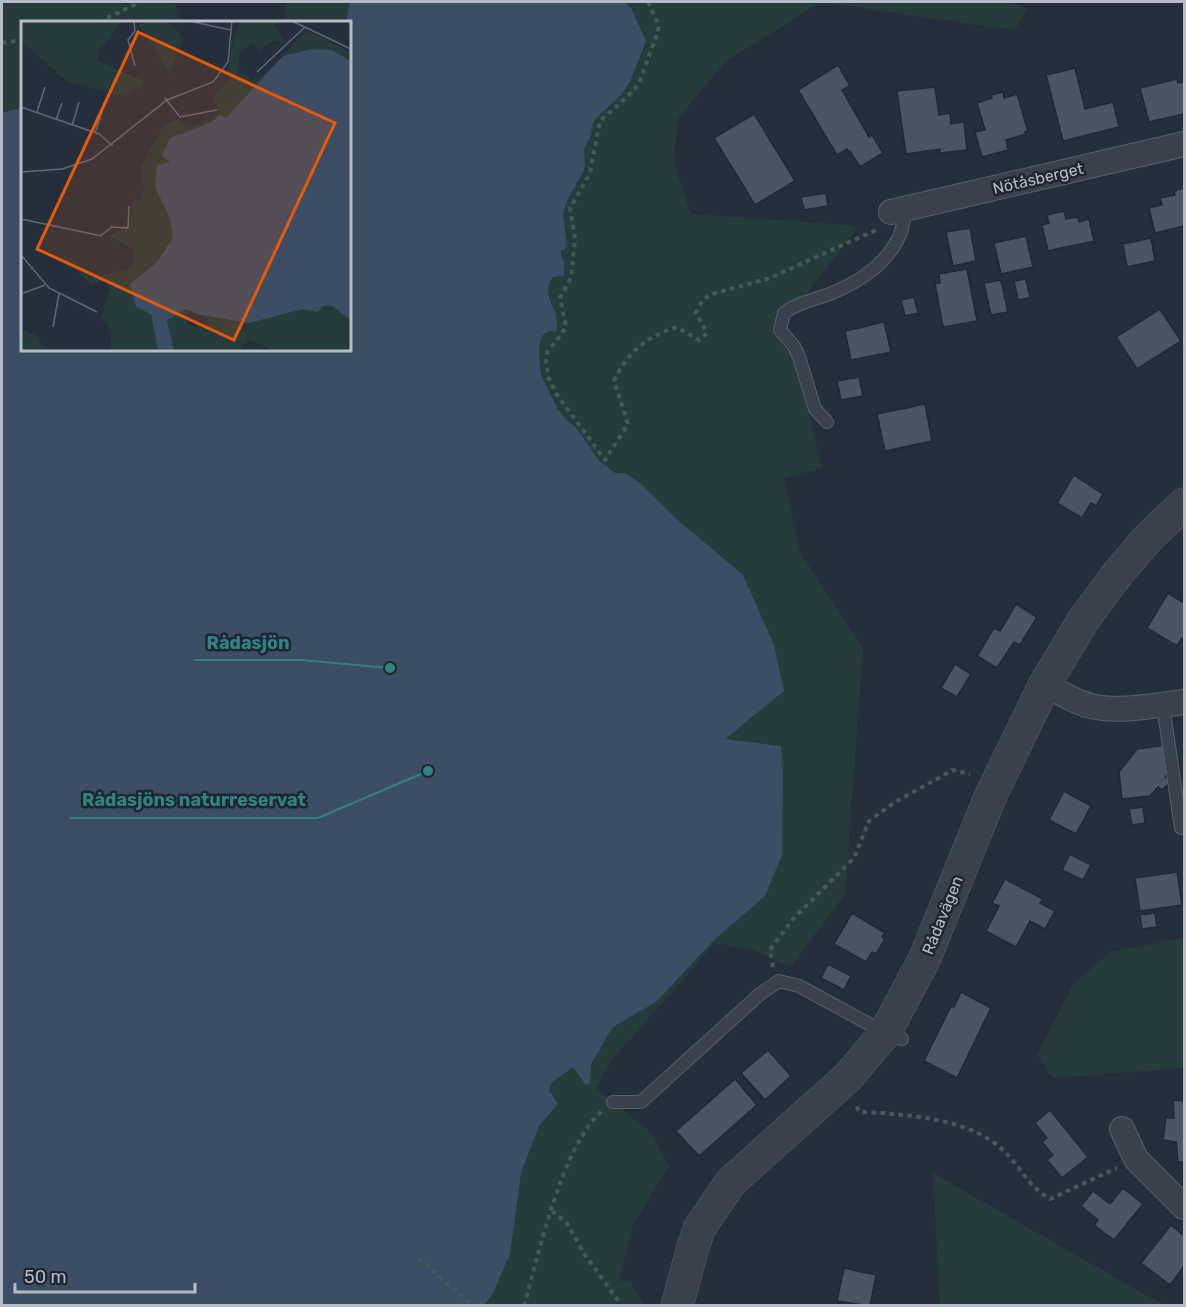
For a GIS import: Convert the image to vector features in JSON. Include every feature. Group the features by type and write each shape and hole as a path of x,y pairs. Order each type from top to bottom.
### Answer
{"street":[{"name":"Nötåsberget","path":"898,210 1185,144"},
{"name":"Rådavägen","path":"677,1305 700,1227 731,1182 893,1036 991,795 1045,684 1084,618 1119,572 1149,537 1185,504"},
{"path":"1045,684 1078,701 1097,707 1179,707"},
{"path":"1122,1129 1136,1159 1185,1207"}],"lane":[{"path":"827,422 815,409 794,346 780,330 784,313 793,306 832,293 863,278 888,254 901,233 898,210"},
{"path":"1179,707 1181,828"},
{"path":"613,1102 641,1102 760,994 779,981 799,986 893,1036"}],"path":[{"path":"101,21 141,2"},
{"path":"648,2 659,26 656,38 639,82 630,95 600,121 590,173 570,208 575,239 571,278 560,298 566,326 547,352 546,362 549,379 557,396 605,460 628,424 614,381 622,364 641,345 661,331 677,327 699,340 707,333 696,313 701,303 709,295 770,278 877,230 898,210"},
{"path":"2,43 21,40"},
{"path":"779,981 770,950 793,919 854,858 869,821 895,802 953,770 966,772 976,777"},
{"path":"850,1100 860,1112 923,1118 981,1133 1005,1152 1029,1181 1050,1199 1136,1159"},
{"path":"524,1305 570,1160 582,1134 613,1102"},
{"path":"552,1211 567,1223 585,1255 622,1305"},
{"path":"418,1258 473,1305"}],"green space":[{"path":"2,2 175,2 181,21 21,21 21,107 2,113"},
{"path":"286,2 350,2 344,21 284,21"},
{"path":"363,2 821,2 726,61 678,118 674,164 691,214 858,226 786,321 822,468 784,478 800,552 863,648 845,894 790,967 755,950 715,943 609,1063 596,1088 651,1133 669,1167 633,1225 619,1281 630,1281 644,1305 2,1305 2,117 21,351 351,351 351,21"},
{"path":"821,2 1011,2 1027,9 1015,30"},
{"path":"1184,938 1184,1068 1053,1078 1037,1055 1074,983 1110,952"},
{"path":"933,1173 1163,1305 940,1305"}],"water":[{"path":"350,2 624,2 631,8 646,41 630,82 621,95 594,120 584,149 583,172 566,203 563,214 567,247 561,251 564,276 553,277 548,291 556,317 556,332 549,331 542,336 539,348 541,375 557,408 565,419 575,426 599,461 615,473 625,473 640,483 680,522 743,575 774,645 784,691 725,739 781,746 782,855 765,896 714,940 656,1002 613,1027 591,1064 590,1084 585,1084 573,1067 551,1083 549,1091 558,1104 539,1126 521,1173 510,1254 494,1291 485,1305 2,1305 2,113 21,107 21,351 351,351 351,21 344,21"}],"building":[{"path":"838,65 850,86 842,90 869,137 872,135 883,153 860,167 847,149 837,155 798,90"},
{"path":"1075,68 1085,109 1113,102 1119,127 1063,141 1046,75"},
{"path":"1177,79 1178,83 1184,82 1184,114 1149,122 1140,88"},
{"path":"935,87 939,115 950,113 951,124 964,122 967,150 940,153 940,149 906,154 897,91"},
{"path":"1003,92 1004,98 1017,94 1028,131 1025,132 1026,134 1006,140 1008,150 982,157 975,132 985,130 977,103 992,98 991,95"},
{"path":"754,114 795,181 755,205 714,138"},
{"path":"1184,188 1184,226 1155,233 1149,208 1162,205 1160,198 1175,195 1174,191"},
{"path":"826,193 828,206 804,210 801,197"},
{"path":"1064,211 1066,219 1078,217 1079,222 1089,219 1094,241 1048,251 1042,225 1049,223 1047,215"},
{"path":"970,228 976,261 953,266 946,232"},
{"path":"1026,236 1033,267 1001,274 994,243"},
{"path":"1151,238 1155,261 1127,267 1123,244"},
{"path":"967,269 977,321 943,327 935,284 940,283 939,274"},
{"path":"1026,279 1030,298 1018,300 1014,281"},
{"path":"1001,280 1008,312 991,315 984,283"},
{"path":"914,297 918,313 905,316 901,300"},
{"path":"1160,309 1181,341 1137,369 1116,337"},
{"path":"884,322 891,352 851,360 845,331"},
{"path":"859,377 863,396 841,400 837,381"},
{"path":"925,404 932,441 885,451 877,414"},
{"path":"1074,475 1103,494 1096,506 1091,503 1082,518 1057,503"},
{"path":"1168,593 1184,603 1184,639 1182,638 1177,646 1147,628"},
{"path":"1016,604 1037,617 1020,645 1014,642 997,668 977,656 994,628 1000,631"},
{"path":"955,664 971,674 957,697 941,688"},
{"path":"1165,745 1168,773 1165,777 1171,781 1162,790 1158,787 1150,796 1122,799 1119,772 1137,749"},
{"path":"1064,791 1091,806 1076,834 1049,820"},
{"path":"1143,807 1145,823 1132,825 1129,809"},
{"path":"1070,854 1091,865 1083,880 1062,870"},
{"path":"1177,872 1182,905 1140,911 1135,878"},
{"path":"1005,879 1043,899 1040,903 1055,911 1045,929 1030,921 1016,947 986,931 999,906 992,903"},
{"path":"852,913 885,933 882,937 885,939 876,954 872,952 866,962 834,944"},
{"path":"1155,913 1157,927 1142,929 1140,915"},
{"path":"828,964 851,976 844,990 821,978"},
{"path":"961,992 991,1008 957,1078 924,1061 951,1006 954,1007"},
{"path":"768,1050 791,1076 765,1100 741,1073"},
{"path":"735,1079 757,1105 699,1156 676,1131"},
{"path":"1173,1100 1184,1101 1184,1162 1178,1162 1176,1142 1163,1140 1166,1118 1174,1118"},
{"path":"1050,1110 1088,1157 1062,1178 1047,1160 1053,1155 1042,1142 1047,1138 1035,1123"},
{"path":"1123,1188 1143,1204 1114,1240 1094,1225 1098,1220 1081,1206 1093,1191 1110,1204"},
{"path":"1171,1225 1184,1236 1184,1266 1170,1285 1141,1263"},
{"path":"844,1268 876,1275 870,1306 837,1301"}],"place":[{"name":"Rådasjön","path":"390,668"},
{"name":"Rådasjöns naturreservat","path":"428,771"}]}
